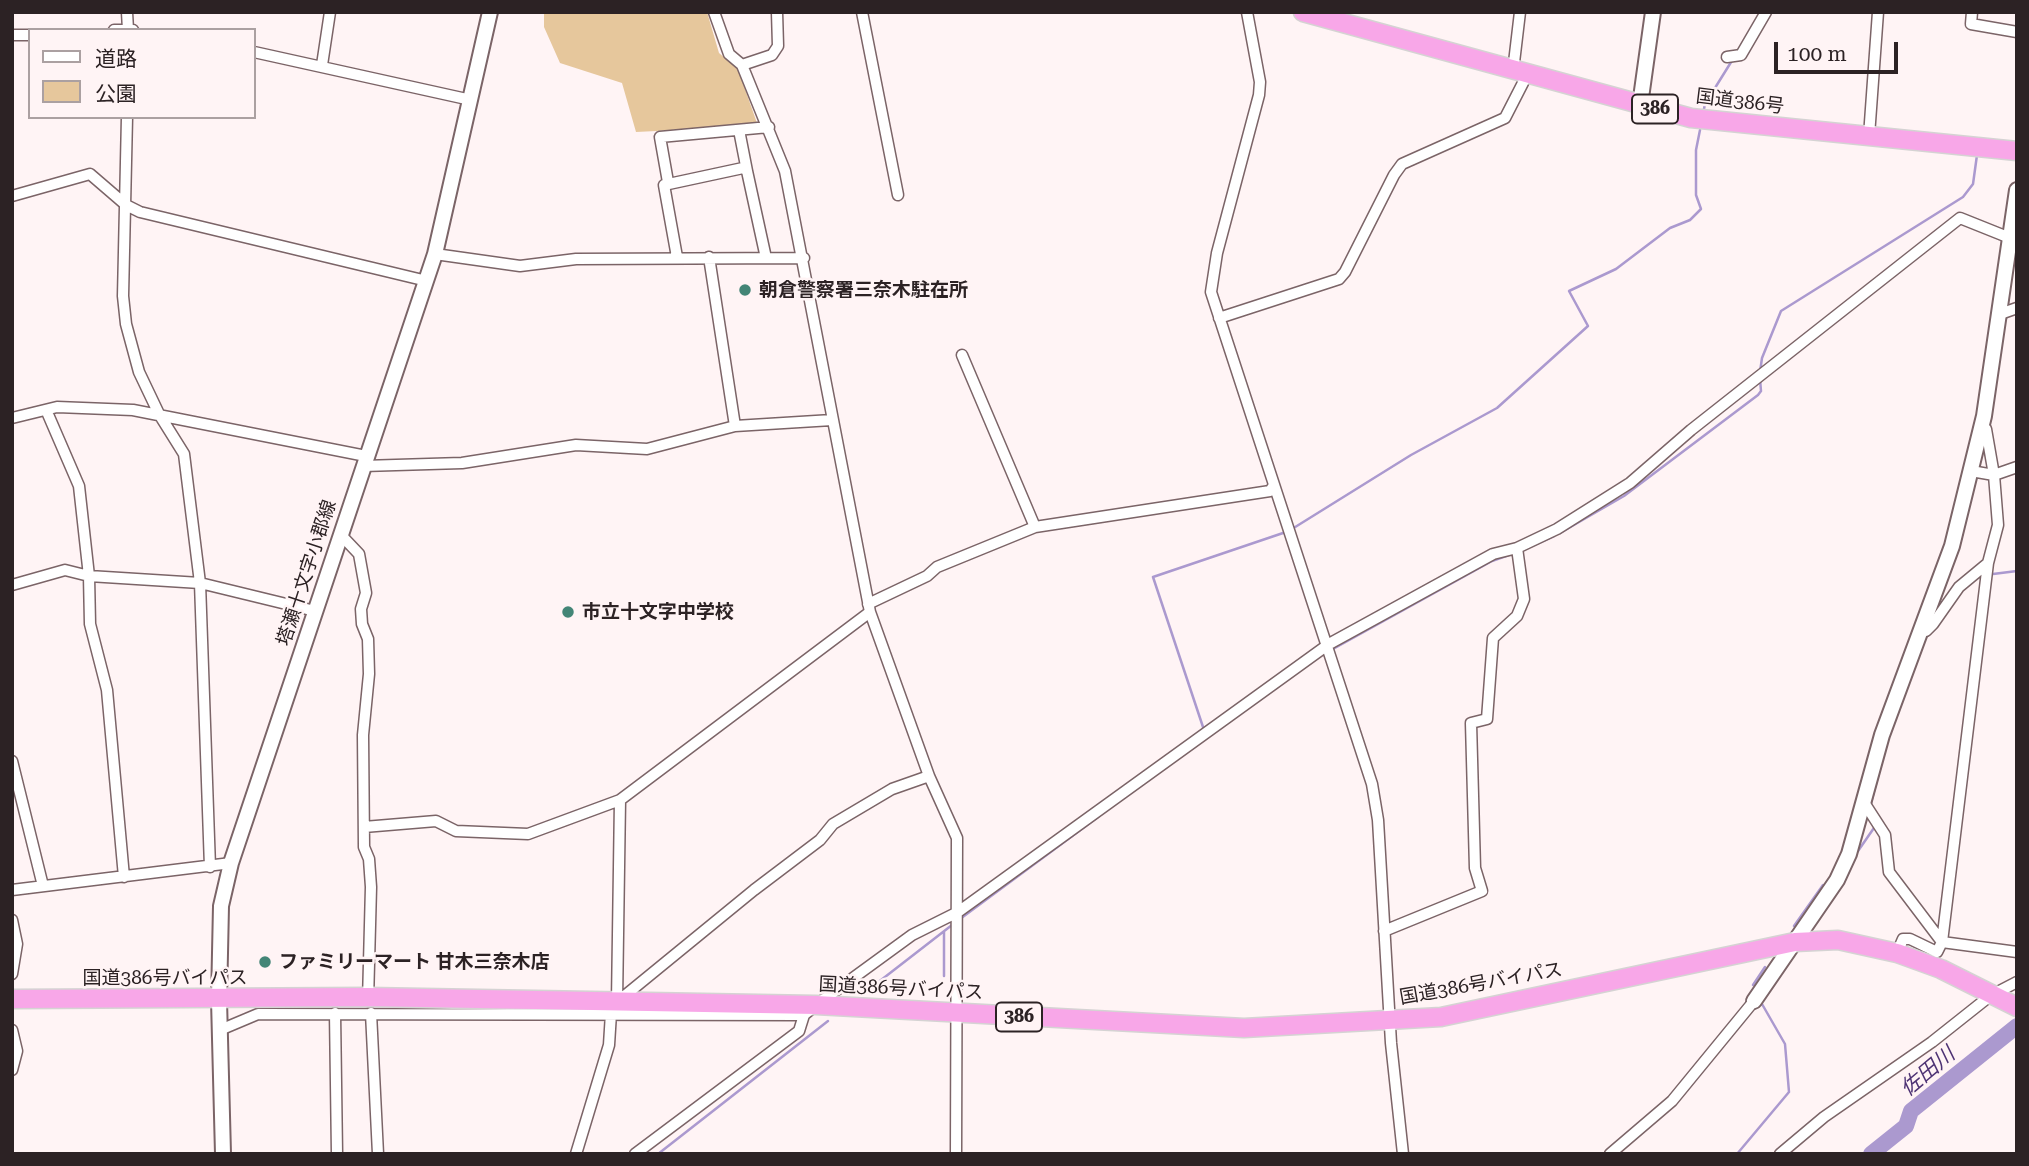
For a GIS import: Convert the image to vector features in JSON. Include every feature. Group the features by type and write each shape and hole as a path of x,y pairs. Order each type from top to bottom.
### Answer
{"highway":[{"name":"国道386号","path":"1303,12 1520,73 1704,120 2017,151"},
{"name":"国道386号バイパス","path":"12,999 219,1000 369,1008 614,1007 958,1013 1244,1028 1390,1022 1441,1017 1795,943 1838,940 1897,953 1941,969 2005,1002"}],"main road":[{"name":"塔瀬十文字小郡線","path":"223,1154 219,1000 221,906 231,863 364,461 427,281 490,12"},
{"path":"1640,105 1653,12"},
{"path":"1754,1001 1837,880 1849,854 1882,735 1952,546 1982,426 2017,190"}],"street":[{"path":"322,65 330,12"},
{"path":"12,418 47,412 57,407 159,414 364,461 463,463 576,445 647,449 734,426 835,420 785,171 742,65 729,54 714,12"},
{"path":"742,65 772,55 778,46 778,12"},
{"path":"862,12 898,195"},
{"path":"1247,12 1260,82 1259,95 1217,253 1212,292 1329,644 1375,798 1390,1022 1403,1154"},
{"path":"1219,318 1339,279 1346,272 1402,164 1505,118 1520,73 1520,12"},
{"path":"1728,56 1741,55 1766,12"},
{"path":"1869,136 1878,12"},
{"path":"1972,12 1971,24 2017,32"},
{"path":"256,52 471,100"},
{"path":"127,119 123,296 126,324 131,350 159,414 184,454 200,583 210,867"},
{"path":"668,182 660,137 768,127"},
{"path":"739,130 766,258"},
{"path":"677,257 664,185 743,167 747,171"},
{"path":"12,196 90,174 126,205 140,212 427,281"},
{"path":"635,1154 799,1031 810,1010 912,935 958,912 1329,644 1493,554 1517,548 1557,528 1630,483 1691,430 1960,218 2010,237"},
{"path":"435,254 520,266 576,259 804,258"},
{"path":"709,257 734,426"},
{"path":"2000,314 2017,308"},
{"path":"962,355 1035,527"},
{"path":"47,412 79,486 89,576 90,624 107,690 124,877"},
{"path":"832,420 869,608 929,776 957,838 956,1154"},
{"path":"1897,953 1903,939 1910,939 1937,952 1942,942 1988,563 1998,525 1994,475 1986,429 1982,426"},
{"path":"1970,471 1994,475 2017,467"},
{"path":"364,827 436,821 456,831 528,834 620,800 869,608 927,576 937,567 1035,527 1270,491 1274,485"},
{"path":"340,534 359,554 366,593 361,609 362,624 368,639 369,674 363,735 364,827 371,887 369,1008 378,1154"},
{"path":"1384,931 1482,891 1475,868 1471,723 1487,719 1493,638 1517,616 1524,599 1517,548"},
{"path":"1919,631 1926,631 1959,587 1988,563"},
{"path":"12,585 65,570 89,576 200,583 315,611"},
{"path":"12,761 43,886"},
{"path":"614,1007 754,890 820,840 833,824 892,789 929,776"},
{"path":"576,1154 609,1045 614,1007 620,800"},
{"path":"1865,804 1885,835 1889,872 1942,942 2017,952"},
{"path":"12,890 231,863"},
{"path":"12,920 17,944 12,974"},
{"path":"1780,1154 1824,1117 1932,1042 2005,1002 2017,982"},
{"path":"1610,1154 1672,1101 1754,1001"},
{"path":"220,1030 258,1014 335,1013 369,1008"},
{"path":"335,1013 337,1154"},
{"path":"12,1030 17,1051 12,1070"}],"green space":[{"path":"544,12 707,12 719,53 738,69 758,126 636,132 622,83 560,63 544,27"}],"waterway":[{"path":"1703,114 1705,104 1733,59"},
{"path":"1292,529 1411,455 1497,408 1588,326 1569,291 1616,269 1670,228 1690,220 1701,209 1696,195 1696,150 1700,130"},
{"path":"1760,372 1762,358 1781,311 1963,197 1973,184 1977,155"},
{"path":"1560,533 1624,496 1758,395 1761,391 1760,379"},
{"path":"1204,730 1153,577 1286,532"},
{"path":"1525,549 1554,536"},
{"path":"1333,649 1492,561 1509,555"},
{"path":"1993,574 2017,571"},
{"path":"1871,803 1889,735"},
{"path":"960,919 1098,817"},
{"path":"1858,851 1876,825"},
{"path":"1794,926 1823,885"},
{"path":"863,994 952,925"},
{"path":"944,932 944,976"},
{"path":"1753,985 1765,967"},
{"path":"1737,1154 1789,1092 1785,1044 1762,1004"},
{"path":"658,1154 828,1021"},
{"name":"佐田川","path":"1871,1154 1906,1126 1911,1111 2017,1026"}],"place":[{"name":"朝倉警察署三奈木駐在所","path":"745,290"},
{"name":"市立十文字中学校","path":"568,612"},
{"name":"ファミリーマート 甘木三奈木店","path":"265,962"}]}
